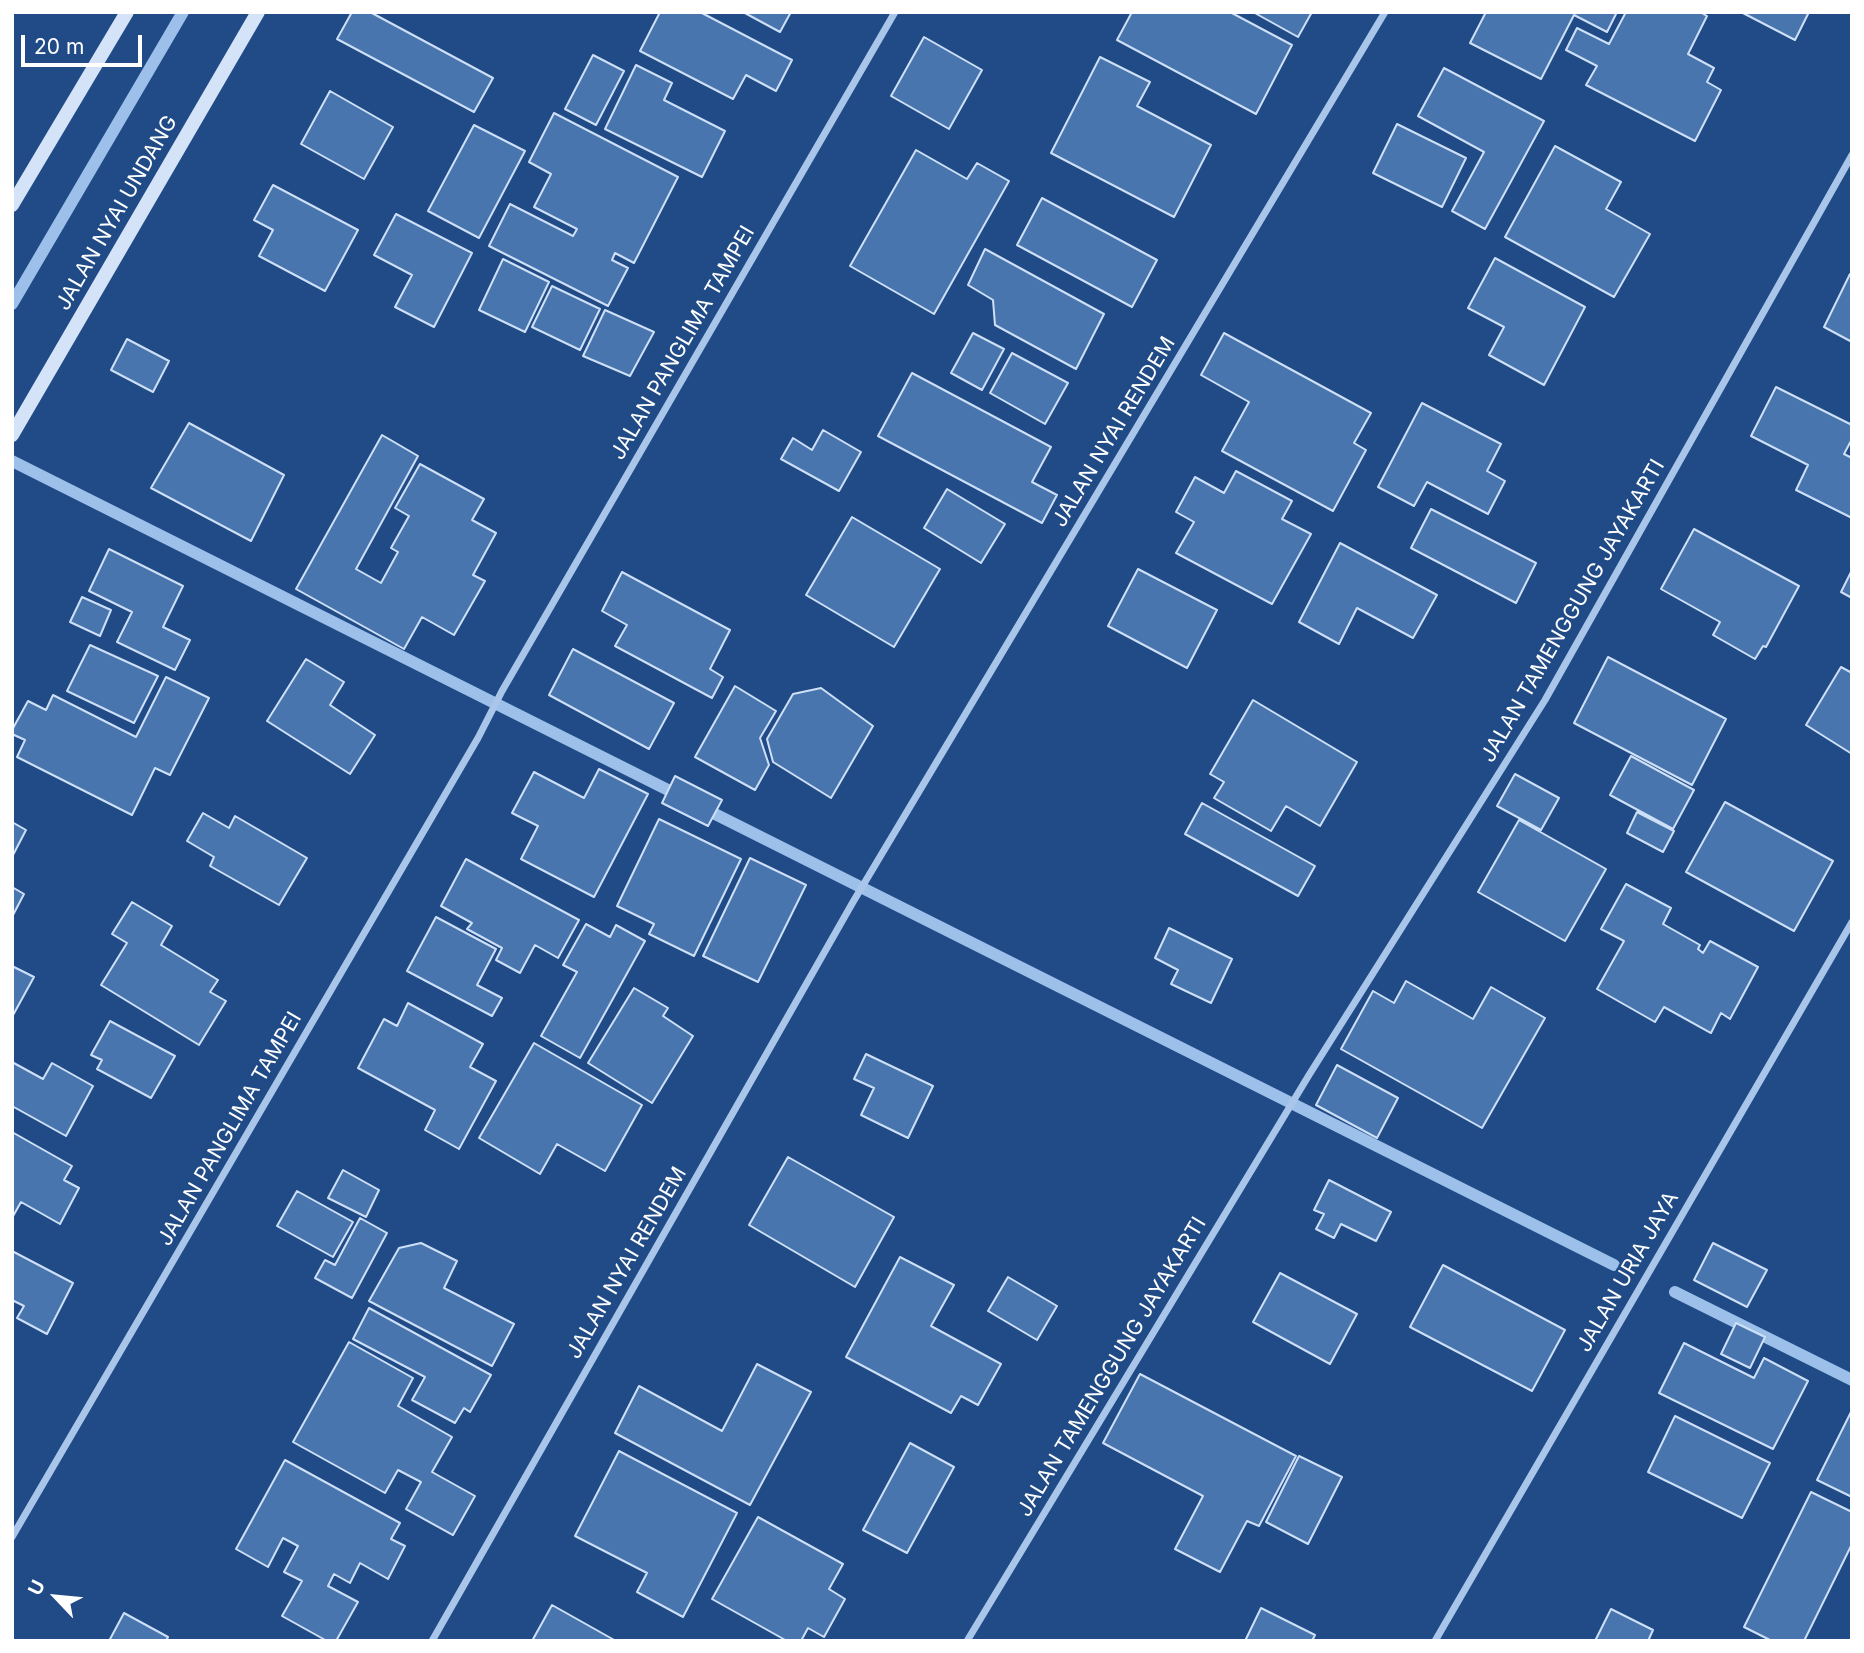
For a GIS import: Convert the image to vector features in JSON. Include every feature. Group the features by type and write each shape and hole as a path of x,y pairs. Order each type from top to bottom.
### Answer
{"street":[{"path":"12,205 127,12"},
{"name":"JALAN NYAI UNDANG","path":"12,435 258,12"},
{"name":"JALAN PANGLIMA TAMPEI","path":"12,1537 478,738 502,691 895,12"},
{"name":"JALAN NYAI RENDEM","path":"432,1641 853,902 1385,12"},
{"name":"JALAN TAMENGGUNG JAYAKARTI","path":"967,1641 1309,1075 1545,700 1852,155"},
{"name":"JALAN URIA JAYA","path":"1436,1641 1852,922"}],"building":[{"path":"352,12 370,12 493,78 474,112 337,39"},
{"path":"660,12 700,12 792,60 776,91 746,75 733,99 640,51"},
{"path":"743,12 791,12 780,32"},
{"path":"1132,12 1230,12 1292,45 1256,114 1117,40"},
{"path":"1253,12 1312,12 1298,37"},
{"path":"1486,12 1617,12 1607,32 1574,15 1541,79 1470,43"},
{"path":"1626,12 1700,12 1707,16 1688,54 1714,68 1707,82 1721,90 1695,141 1586,85 1597,66 1566,50 1577,28 1609,44"},
{"path":"1741,12 1809,12 1795,40"},
{"path":"924,37 982,70 949,129 891,96"},
{"path":"593,55 624,71 596,125 565,109"},
{"path":"1100,57 1150,82 1137,106 1211,145 1174,217 1051,153"},
{"path":"636,65 672,83 664,100 725,131 702,177 605,129"},
{"path":"1444,68 1544,121 1485,229 1452,211 1484,152 1418,116"},
{"path":"330,91 393,127 364,179 301,144"},
{"path":"554,113 678,177 634,263 615,253 612,260 628,268 608,306 489,246 510,204 573,236 577,229 534,207 551,174 529,162"},
{"path":"1397,124 1466,158 1442,207 1373,173"},
{"path":"474,125 525,151 479,238 428,211"},
{"path":"1555,146 1621,182 1606,209 1650,234 1614,297 1505,237"},
{"path":"916,150 967,179 977,163 1009,181 934,314 850,266"},
{"path":"273,185 358,230 325,291 259,256 273,230 254,220"},
{"path":"1042,198 1157,260 1132,307 1017,245"},
{"path":"396,214 472,253 434,327 395,307 412,275 374,255"},
{"path":"985,249 1104,314 1076,369 995,325 993,300 968,285"},
{"path":"1495,258 1585,307 1544,385 1489,355 1504,327 1468,308"},
{"path":"503,259 549,282 525,332 479,310"},
{"path":"1850,274 1852,275 1852,342 1824,327"},
{"path":"552,286 600,309 580,350 532,327"},
{"path":"605,310 654,332 630,376 583,356"},
{"path":"973,333 1004,349 982,390 951,373"},
{"path":"1224,333 1371,413 1354,443 1366,450 1333,511 1222,451 1249,402 1201,375"},
{"path":"127,339 169,361 153,392 111,370"},
{"path":"1012,353 1068,383 1045,424 990,393"},
{"path":"912,373 1051,447 1032,482 1057,495 1042,523 878,436"},
{"path":"1776,387 1852,425 1852,439 1844,454 1852,458 1852,518 1796,490 1808,465 1751,436"},
{"path":"1422,403 1501,444 1487,471 1505,481 1488,514 1427,482 1414,506 1378,487"},
{"path":"189,423 284,475 251,541 151,488"},
{"path":"823,430 861,452 839,491 781,459 793,438 812,450"},
{"path":"382,435 418,456 356,569 381,583 398,552 391,548 409,516 395,508 420,464 484,499 472,520 496,533 473,575 485,581 454,635 422,617 404,649 296,589"},
{"path":"1236,471 1292,501 1282,519 1311,534 1272,604 1176,553 1194,522 1176,512 1195,477 1224,493"},
{"path":"947,489 1005,524 981,563 924,528"},
{"path":"1431,509 1536,563 1516,603 1411,548"},
{"path":"852,517 940,569 894,647 806,595"},
{"path":"1694,529 1799,586 1766,647 1763,646 1755,659 1713,635 1720,622 1661,589"},
{"path":"1340,543 1437,595 1413,638 1357,608 1339,644 1299,622"},
{"path":"109,549 183,586 163,627 190,640 175,670 117,642 132,612 89,591"},
{"path":"1138,569 1217,610 1187,668 1108,626"},
{"path":"1852,570 1852,598 1841,592"},
{"path":"622,572 730,630 710,669 723,677 712,698 615,646 627,625 602,611"},
{"path":"82,597 111,610 100,636 70,622"},
{"path":"90,645 158,676 134,723 67,691"},
{"path":"573,649 674,703 649,749 549,695"},
{"path":"1608,657 1726,719 1692,785 1574,723"},
{"path":"306,659 344,682 330,705 375,735 350,774 267,721"},
{"path":"1841,667 1852,673 1852,754 1806,725"},
{"path":"166,677 209,698 170,775 155,768 132,815 17,757 25,740 12,734 12,730 28,701 46,710 53,695 136,737"},
{"path":"735,686 776,711 760,738 769,765 755,790 695,757"},
{"path":"821,688 873,726 831,798 773,762 767,739 793,694"},
{"path":"1253,700 1357,762 1320,826 1286,806 1271,831 1214,798 1224,782 1210,774"},
{"path":"1631,756 1694,790 1673,829 1610,795"},
{"path":"599,769 648,794 594,897 521,859 538,826 512,813 534,772 584,798"},
{"path":"1515,774 1559,798 1541,830 1497,806"},
{"path":"675,776 722,800 708,826 662,803"},
{"path":"1725,802 1833,861 1794,931 1686,872"},
{"path":"1202,803 1315,866 1298,896 1185,834"},
{"path":"1637,812 1674,831 1663,852 1627,833"},
{"path":"203,813 229,828 235,816 307,858 279,905 210,866 214,857 187,841"},
{"path":"659,819 741,859 694,956 649,934 654,924 617,906"},
{"path":"1519,820 1606,869 1565,941 1478,892"},
{"path":"12,822 26,830 12,857"},
{"path":"750,858 806,885 758,982 703,956"},
{"path":"466,859 579,920 558,958 535,945 520,973 496,960 502,948 467,929 472,923 441,906"},
{"path":"1626,884 1671,908 1663,924 1700,945 1698,949 1703,953 1710,941 1758,967 1730,1019 1721,1013 1711,1033 1664,1007 1655,1022 1597,989 1624,941 1601,929"},
{"path":"12,887 24,894 12,917"},
{"path":"132,902 172,926 161,945 218,980 210,992 226,1001 199,1045 101,985 127,943 112,934"},
{"path":"436,917 496,949 477,985 502,998 492,1016 407,971"},
{"path":"586,924 610,937 616,925 645,941 580,1058 541,1036 577,972 563,965"},
{"path":"1169,928 1232,959 1211,1003 1171,984 1178,970 1155,958"},
{"path":"12,966 34,977 12,1017"},
{"path":"1406,981 1473,1019 1491,987 1545,1018 1482,1128 1341,1049 1373,991 1394,1003"},
{"path":"634,988 668,1008 663,1016 693,1036 652,1103 588,1063"},
{"path":"408,1003 483,1044 470,1067 496,1081 459,1149 425,1130 435,1110 358,1068 384,1019 397,1026"},
{"path":"110,1021 175,1056 151,1098 97,1069 102,1060 91,1055"},
{"path":"534,1043 642,1105 605,1171 557,1144 540,1174 479,1138"},
{"path":"866,1054 933,1086 908,1138 861,1115 874,1088 854,1079"},
{"path":"12,1062 43,1079 52,1063 93,1086 66,1136 12,1106"},
{"path":"1337,1065 1398,1098 1377,1138 1316,1105"},
{"path":"12,1132 72,1166 64,1180 79,1188 60,1224 21,1202 12,1218"},
{"path":"788,1157 894,1217 855,1287 749,1225"},
{"path":"343,1170 379,1190 366,1217 328,1198"},
{"path":"1329,1180 1391,1212 1376,1241 1341,1224 1334,1238 1316,1229 1324,1214 1314,1210"},
{"path":"297,1191 353,1222 333,1257 277,1226"},
{"path":"360,1218 387,1233 352,1298 315,1278 325,1260 335,1265"},
{"path":"421,1243 457,1261 444,1288 514,1324 492,1366 369,1301 399,1248"},
{"path":"1713,1243 1767,1270 1747,1307 1694,1280"},
{"path":"12,1251 73,1283 47,1334 17,1318 24,1306 12,1300"},
{"path":"900,1257 954,1285 931,1326 1001,1364 978,1405 961,1396 951,1413 846,1357"},
{"path":"1443,1265 1565,1330 1532,1391 1410,1327"},
{"path":"1280,1273 1357,1314 1330,1364 1253,1322"},
{"path":"1008,1277 1057,1306 1037,1340 988,1311"},
{"path":"369,1308 491,1375 470,1412 464,1408 455,1423 412,1400 425,1377 353,1339"},
{"path":"1736,1323 1765,1337 1750,1368 1721,1354"},
{"path":"349,1342 413,1378 398,1406 452,1437 432,1472 475,1496 453,1535 406,1509 421,1482 398,1470 385,1493 293,1442"},
{"path":"1684,1343 1754,1378 1764,1358 1808,1381 1773,1449 1659,1393"},
{"path":"757,1364 811,1392 750,1505 615,1433 639,1386 722,1431"},
{"path":"1140,1374 1296,1456 1259,1526 1247,1521 1220,1572 1175,1549 1203,1496 1103,1443"},
{"path":"1852,1410 1852,1497 1817,1480"},
{"path":"1675,1416 1770,1463 1742,1518 1648,1472"},
{"path":"910,1443 954,1467 907,1553 863,1530"},
{"path":"619,1451 737,1513 683,1617 637,1592 647,1573 575,1536"},
{"path":"1299,1456 1342,1477 1308,1544 1266,1522"},
{"path":"285,1460 400,1523 391,1539 405,1546 388,1579 360,1563 350,1583 334,1574 328,1586 358,1602 336,1641 327,1641 282,1616 302,1581 284,1572 298,1546 283,1538 268,1567 236,1549"},
{"path":"1811,1492 1852,1512 1852,1544 1804,1641 1772,1641 1744,1627"},
{"path":"758,1517 843,1564 829,1589 845,1599 824,1637 808,1628 801,1641 787,1641 712,1599"},
{"path":"552,1605 616,1641 532,1641"},
{"path":"1261,1608 1315,1635 1312,1641 1245,1641"},
{"path":"1611,1609 1653,1630 1648,1641 1595,1641"},
{"path":"124,1613 168,1637 166,1641 109,1641"}],"waterway":[{"path":"12,304 183,12"},
{"path":"12,461 682,797"},
{"path":"701,807 1614,1265"},
{"path":"1675,1292 1852,1380"}]}
